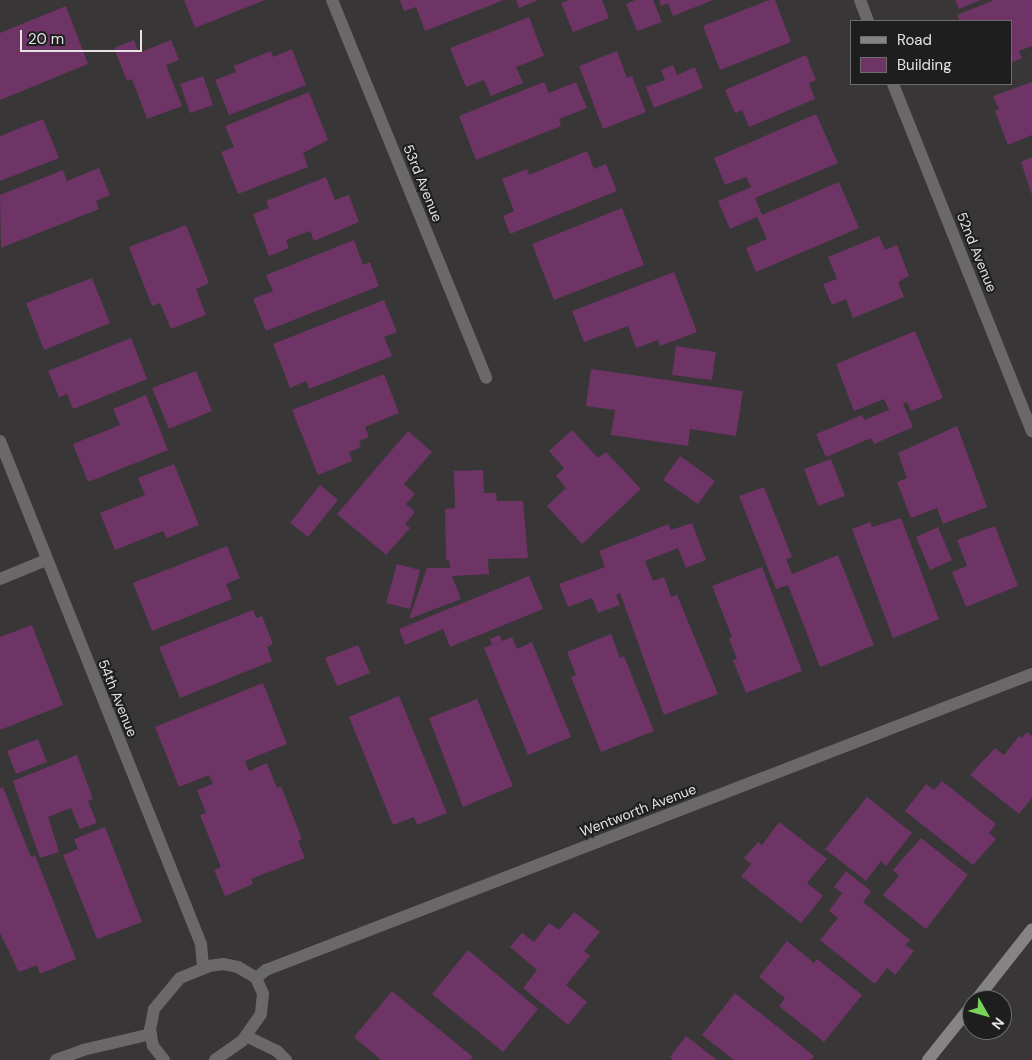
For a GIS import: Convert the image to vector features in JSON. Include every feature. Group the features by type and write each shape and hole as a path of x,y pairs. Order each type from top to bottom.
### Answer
{"street":[{"name":"53rd Avenue","path":"332,0 486,378"},
{"path":"860,0 868,20"},
{"name":"52nd Avenue","path":"893,85 1032,431"},
{"name":"54th Avenue","path":"0,442 201,944 203,968"},
{"path":"0,579 46,560"},
{"name":"Wentworth Avenue","path":"256,978 266,970 1032,674"},
{"path":"984,990 1032,929"},
{"path":"164,1060 153,1046 151,1034 154,1009 165,992 180,978 203,968 223,964 238,967 256,978 263,994 261,1014 246,1036 214,1060"},
{"path":"928,1060 962,1018"},
{"path":"56,1060 83,1050 151,1034"},
{"path":"246,1036 277,1051 286,1060"}],"building":[{"path":"184,0 265,0 195,28"},
{"path":"400,0 504,0 425,31 416,7 404,11"},
{"path":"516,0 538,0 519,8"},
{"path":"569,0 602,0 609,18 573,32 561,3"},
{"path":"635,0 653,0 662,22 637,31 626,4"},
{"path":"659,0 713,0 673,16 668,3 661,6"},
{"path":"769,0 775,0 791,42 720,70 703,26"},
{"path":"955,0 981,0 959,9"},
{"path":"994,0 1032,0 1032,46 1019,51 1022,58 1012,63 1012,20 960,20 957,15"},
{"path":"66,6 88,64 0,100 0,33"},
{"path":"529,17 544,56 516,67 523,83 491,96 484,80 466,87 450,48"},
{"path":"134,40 139,53 171,40 179,60 166,65 182,106 147,119 132,79 127,81 114,48"},
{"path":"292,49 306,85 229,115 215,80 236,72 234,66 271,51 273,57"},
{"path":"617,51 627,78 632,76 646,112 603,129 579,66"},
{"path":"806,55 816,80 809,83 815,99 749,127 742,110 735,113 725,90"},
{"path":"673,65 677,75 695,67 703,88 654,108 646,87 665,80 661,70"},
{"path":"203,76 213,105 190,113 180,84"},
{"path":"544,82 549,93 576,82 587,108 559,119 561,126 476,160 459,116"},
{"path":"1032,82 1032,135 1008,145 995,111 999,109 993,96"},
{"path":"309,92 328,140 303,153 308,167 238,194 221,152 234,147 225,126"},
{"path":"816,114 838,163 755,198 762,215 839,182 859,228 756,272 746,248 767,239 757,217 730,229 718,201 751,187 746,177 725,185 714,158"},
{"path":"43,119 59,158 0,181 0,136"},
{"path":"587,151 594,169 606,164 617,191 510,234 503,216 514,211 502,179 527,169 529,175"},
{"path":"1032,157 1032,195 1021,162"},
{"path":"99,168 110,195 96,201 99,209 1,248 0,195 63,170 67,181"},
{"path":"326,177 335,200 349,195 359,222 314,241 310,231 286,240 289,248 269,256 253,214 269,208 266,201"},
{"path":"622,208 644,265 554,300 532,244"},
{"path":"186,225 209,283 196,289 206,315 171,329 160,303 152,306 129,247"},
{"path":"879,236 885,250 897,245 909,276 898,282 904,297 853,318 846,299 832,305 823,284 837,279 828,257"},
{"path":"354,240 363,265 370,262 379,286 266,331 253,299 273,291 266,275"},
{"path":"674,272 697,332 660,346 658,340 636,348 628,326 584,342 572,311"},
{"path":"92,278 110,323 44,350 26,303"},
{"path":"384,300 397,332 384,337 392,356 309,389 306,381 290,388 273,344"},
{"path":"915,331 943,398 911,411 907,402 903,404 913,427 874,444 871,438 826,457 816,434 862,415 864,420 889,410 884,399 854,411 836,364"},
{"path":"131,338 147,379 73,409 67,394 59,397 48,371"},
{"path":"676,346 716,352 712,380 672,375"},
{"path":"591,369 743,391 736,436 690,429 688,446 611,435 615,410 586,406"},
{"path":"196,371 212,411 169,429 152,388"},
{"path":"384,374 399,413 365,427 369,437 359,441 361,447 349,452 352,461 318,475 292,410"},
{"path":"146,395 168,450 88,482 73,444 120,425 113,409"},
{"path":"957,426 987,507 943,524 937,508 911,518 897,482 907,478 898,453"},
{"path":"572,430 598,458 606,452 641,489 582,544 547,506 566,488 556,476 564,468 549,451"},
{"path":"408,431 432,452 404,484 415,494 406,504 415,512 405,524 410,528 386,555 337,514"},
{"path":"680,456 715,481 698,504 663,480"},
{"path":"831,459 845,496 818,506 804,469"},
{"path":"174,464 199,525 167,538 163,531 115,550 100,513 145,495 138,478"},
{"path":"483,470 484,493 496,493 497,501 523,501 528,558 488,559 489,574 452,576 461,599 409,619 427,568 450,568 449,560 446,560 445,509 455,508 454,471"},
{"path":"320,485 338,500 308,537 290,523"},
{"path":"764,487 792,557 786,559 792,574 838,555 874,645 820,667 788,585 776,589 739,496"},
{"path":"901,518 939,619 893,638 852,529 870,522 872,527"},
{"path":"692,523 706,560 686,568 678,548 645,561 653,581 664,577 671,597 677,595 718,694 664,715 620,593 616,595 620,605 598,613 592,598 568,607 559,584 605,567 599,551 669,524 671,530"},
{"path":"995,526 1018,586 966,607 952,572 967,566 957,540"},
{"path":"938,527 952,560 930,570 916,537"},
{"path":"227,546 240,578 226,584 232,599 152,631 133,583"},
{"path":"397,564 420,570 410,609 386,603"},
{"path":"762,567 802,671 746,693 733,660 737,659 729,638 732,637 712,586"},
{"path":"529,576 543,609 450,647 443,629 405,645 399,629"},
{"path":"253,610 256,618 262,616 273,644 267,647 272,661 180,698 159,647"},
{"path":"32,625 63,705 0,730 0,637"},
{"path":"611,634 620,658 624,656 654,731 601,752 571,677 576,675 567,652"},
{"path":"499,635 502,641 512,637 517,649 532,642 571,737 528,755 484,648 492,645 490,639"},
{"path":"358,645 370,673 337,686 325,658"},
{"path":"263,683 287,744 245,761 249,771 267,763 277,788 281,786 302,839 298,841 305,858 251,879 253,884 225,896 214,870 221,867 200,815 206,813 197,790 213,784 209,775 179,787 155,727"},
{"path":"399,696 447,813 417,825 414,817 393,825 349,717"},
{"path":"477,699 513,786 463,807 429,718"},
{"path":"1027,732 1032,736 1032,798 1019,814 970,775 995,748 1004,755 1019,736 1022,738"},
{"path":"38,739 47,762 16,774 7,751"},
{"path":"77,755 93,799 88,801 97,823 80,829 71,808 48,817 59,852 40,858 13,781"},
{"path":"942,781 996,824 989,833 996,839 973,865 905,811 926,784 934,790"},
{"path":"3,787 31,857 35,855 76,959 40,974 37,965 19,972 0,933 0,788"},
{"path":"867,797 912,833 886,866 881,861 866,881 825,849"},
{"path":"779,822 827,859 807,883 823,896 801,923 741,876 751,864 744,858 758,842 762,845"},
{"path":"105,827 142,922 97,939 63,855 78,849 74,839"},
{"path":"921,838 968,875 926,929 883,895 899,876 893,870"},
{"path":"846,871 871,891 863,902 910,940 905,945 914,951 895,975 887,968 875,984 820,940 838,918 829,911 842,893 834,887"},
{"path":"574,912 600,932 584,951 590,956 566,985 587,1002 568,1025 523,988 537,970 510,947 522,933 534,942 549,923 559,930"},
{"path":"787,941 814,963 817,959 862,995 824,1042 779,1006 785,998 759,977"},
{"path":"468,950 538,1009 503,1052 432,994"},
{"path":"392,991 473,1057 470,1060 381,1060 354,1037"},
{"path":"735,993 814,1056 811,1060 734,1060 702,1035"},
{"path":"686,1036 717,1060 673,1060 670,1057"}]}
